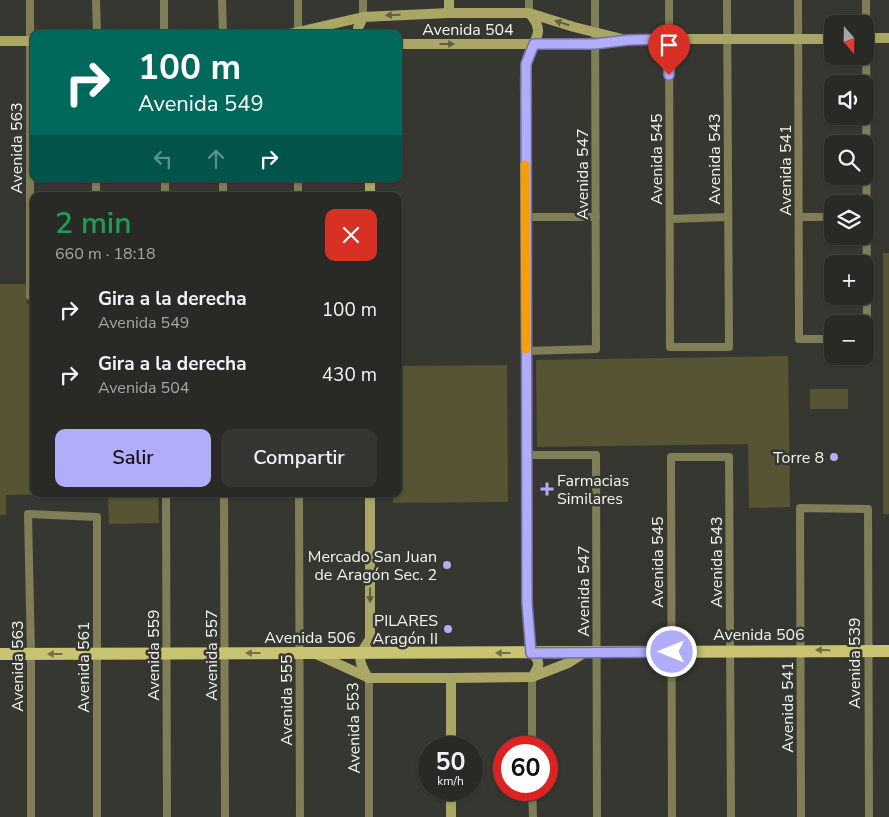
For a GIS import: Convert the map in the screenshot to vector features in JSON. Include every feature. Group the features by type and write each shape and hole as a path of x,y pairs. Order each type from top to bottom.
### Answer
{"main road":[{"name":"Avenida 506","path":"0,654 889,651"}],"street":[{"name":"Avenida 563","path":"30,0 31,30"},
{"path":"96,0 97,30"},
{"path":"164,0 164,30"},
{"path":"222,0 222,30"},
{"path":"295,30 298,0"},
{"path":"358,30 363,17 363,0"},
{"path":"449,0 449,13"},
{"path":"529,0 529,13 539,29 526,64 527,603 531,653 536,656 539,662 538,669 532,677 532,736"},
{"name":"Avenida 547","path":"526,351 596,349 595,0"},
{"name":"Avenida 545","path":"669,0 670,347"},
{"name":"Avenida 543","path":"670,347 729,347 727,0"},
{"name":"Avenida 541","path":"798,0 799,339 824,339"},
{"path":"866,0 866,15"},
{"name":"Avenida 504","path":"308,30 363,17 449,13 529,13 574,27 628,40"},
{"path":"874,38 889,38"},
{"name":"Avenida 504","path":"402,44 595,44 628,40 669,39 824,39"},
{"path":"0,41 30,41"},
{"path":"865,65 866,195"},
{"path":"799,217 824,216"},
{"path":"525,217 596,217"},
{"path":"670,219 728,217"},
{"path":"866,245 866,315"},
{"name":"Avenida 547","path":"527,455 596,455 590,652 598,817"},
{"name":"Avenida 545","path":"671,457 672,817"},
{"name":"Avenida 543","path":"671,457 729,457 730,817"},
{"name":"Avenida 559","path":"166,497 167,817"},
{"name":"Avenida 557","path":"224,497 225,817"},
{"name":"Avenida 555","path":"299,497 306,652 300,817"},
{"path":"361,653 370,639 370,497"},
{"name":"Avenida 541","path":"800,508 801,817"},
{"name":"Avenida 539","path":"800,508 868,510 869,817"},
{"name":"Avenida 563","path":"31,817 31,654 28,514 96,517"},
{"name":"Avenida 561","path":"96,517 97,817"},
{"path":"306,652 368,678 451,678 532,677 590,652"},
{"name":"Avenida 553","path":"361,653 360,663 368,678 369,817"},
{"path":"451,678 451,736"},
{"path":"451,801 451,817"},
{"path":"532,801 532,817"}],"shaded area":[{"path":"883,253 889,253 889,514 883,514"},
{"path":"0,284 27,284 27,304 30,304 30,495 6,495 6,515 0,515"},
{"path":"788,356 790,507 749,508 748,444 537,447 536,360"},
{"path":"507,365 508,502 393,503 393,497 402,497 402,366"},
{"path":"810,389 848,389 848,409 810,409"},
{"path":"108,497 158,497 159,523 109,524"}],"slow traffic":[{"path":"525,165 526,349"}],"place":[{"name":"Torre 8","path":"834,457"},
{"name":"Farmacias Similares","path":"547,489"},
{"name":"Mercado San Juan de Aragón Sec. 2","path":"447,565"},
{"name":"PILARES Aragón II","path":"448,629"}],"route":[{"path":"669,75 669,39 628,40 595,44 534,44 527,60 525,93 525,217 527,603 531,653 672,652"}]}
